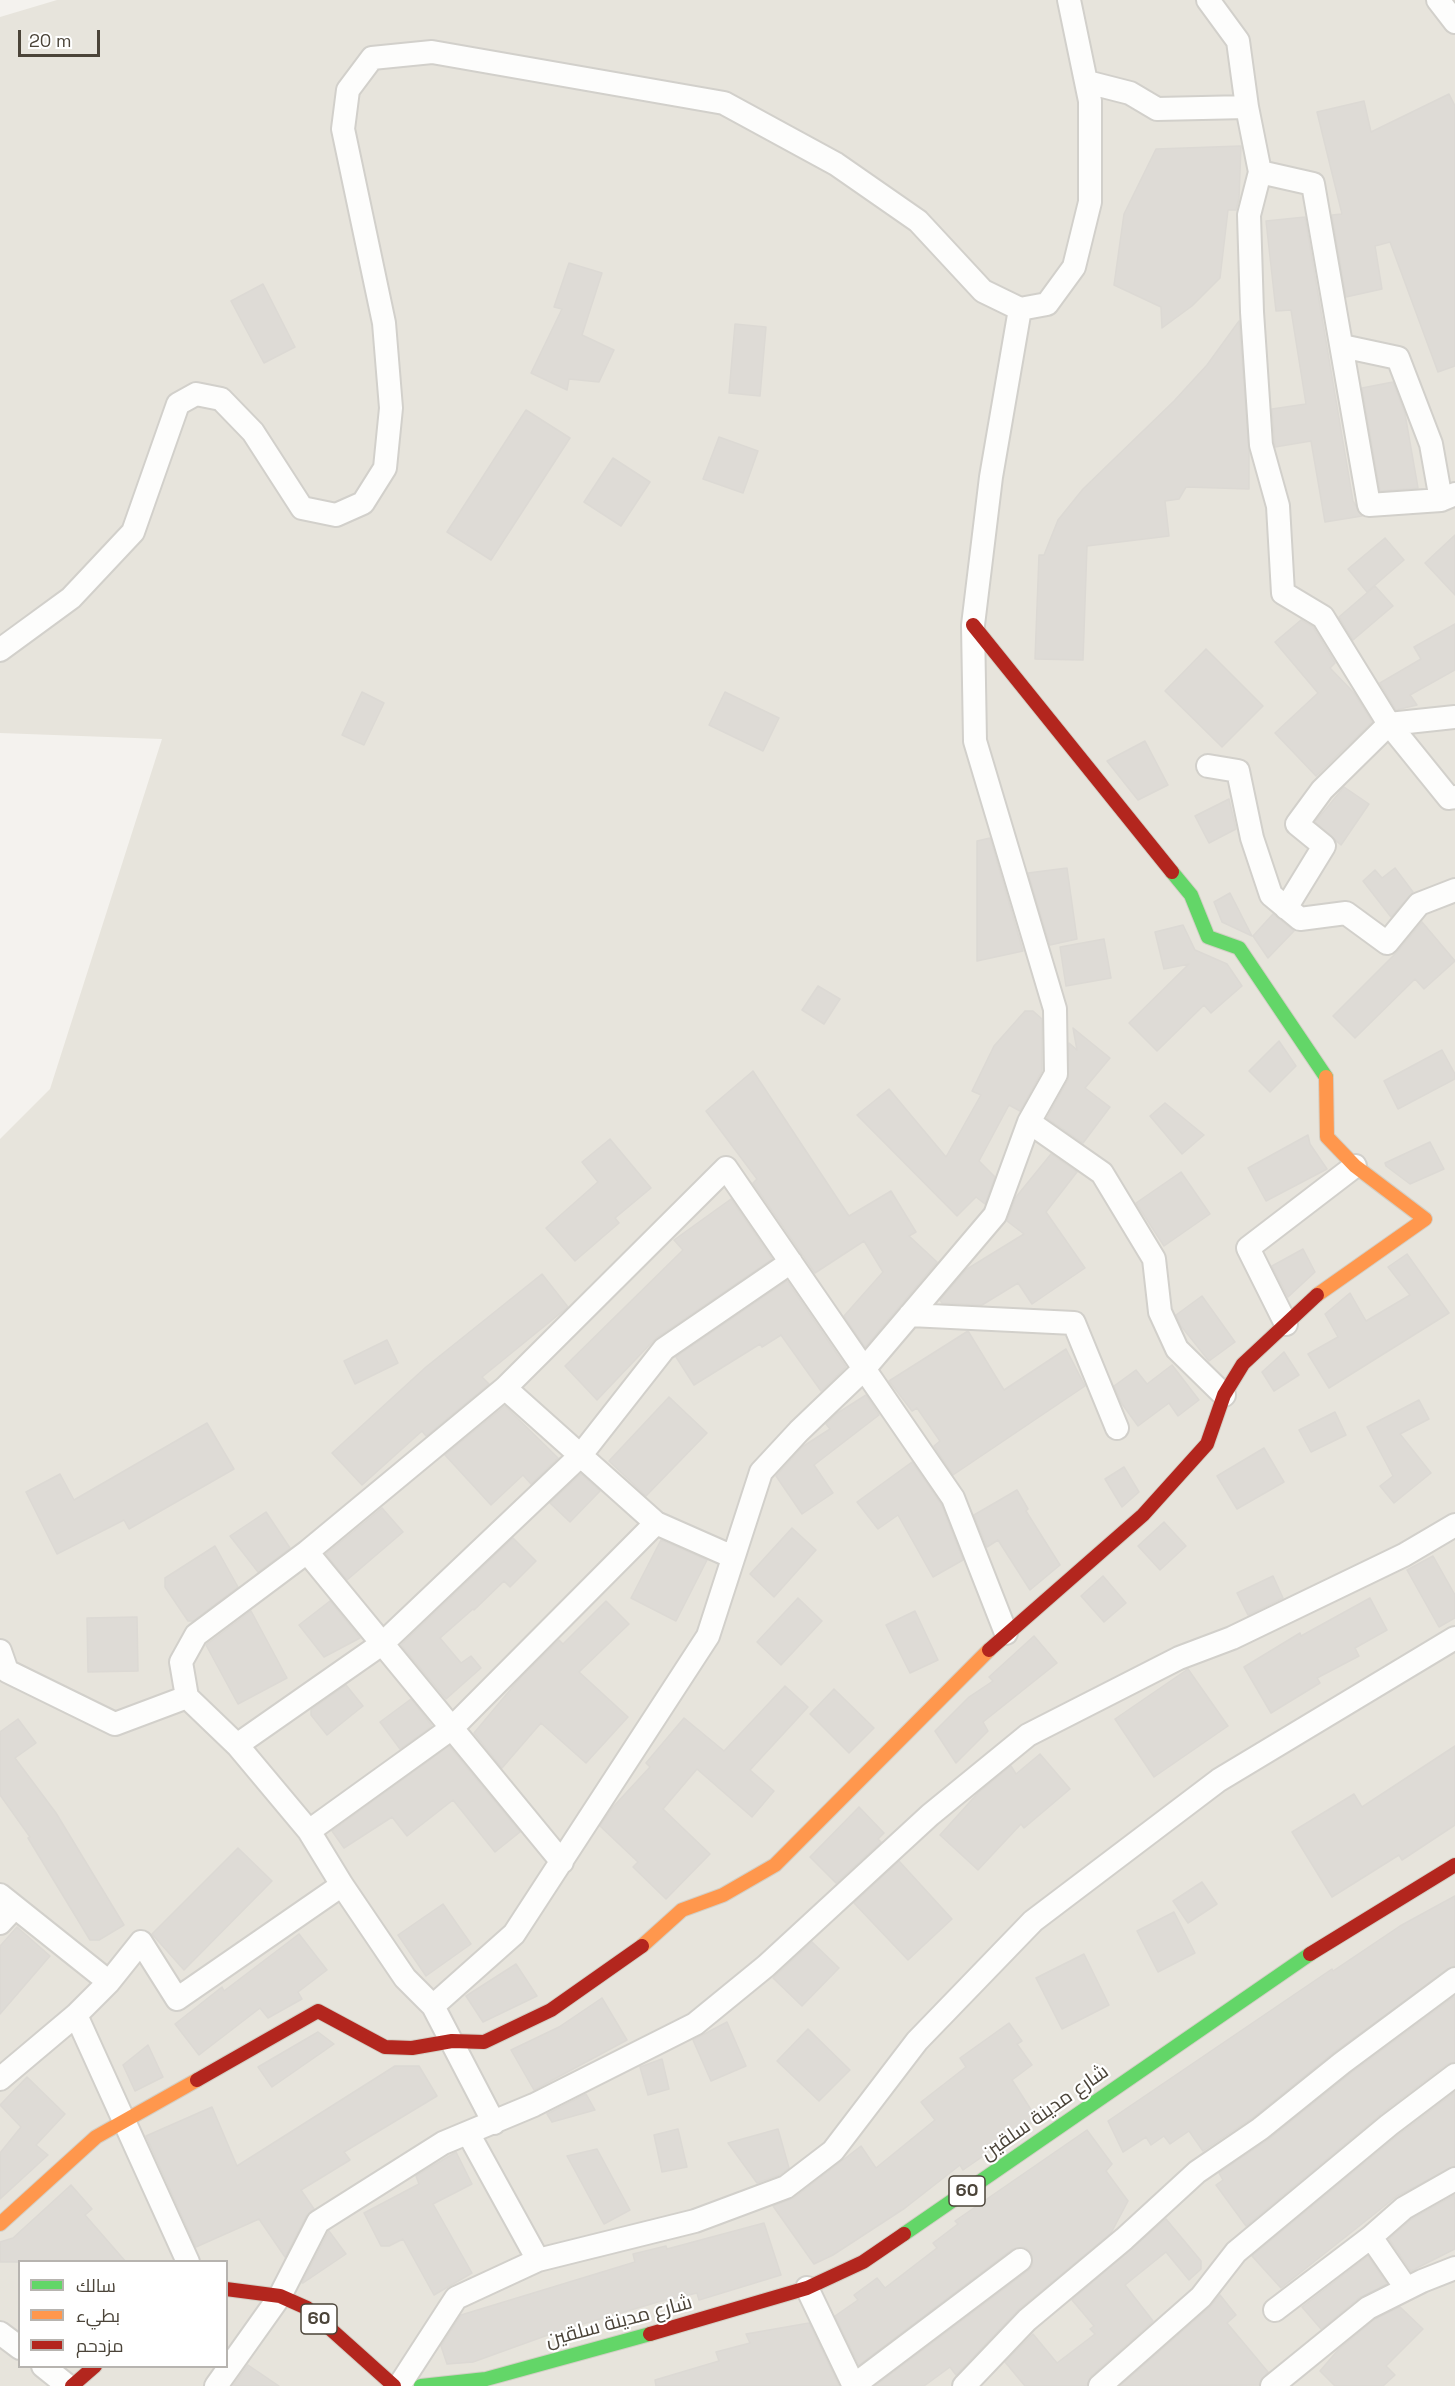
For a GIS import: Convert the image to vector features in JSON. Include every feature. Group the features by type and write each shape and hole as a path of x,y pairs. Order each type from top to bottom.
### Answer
{"street":[{"path":"0,650 71,598 133,532 178,404 195,394 220,399 253,432 302,508 336,515 363,503 385,468 391,408 384,323 343,129 348,90 372,58 432,52 724,103 836,164 909,215 983,291 1020,309 1047,304 1074,267 1090,202 1090,100 1069,0"},
{"path":"1208,0 1238,41 1247,107 1260,172 1249,215 1252,312 1261,445 1278,506 1282,593 1323,616 1389,724 1449,798 1455,797"},
{"path":"1438,0 1455,22"},
{"path":"1087,82 1130,93 1156,109 1247,107"},
{"path":"1260,172 1312,184 1369,505 1448,497 1431,444 1398,358 1342,346"},
{"path":"433,2006 514,1934 708,1636 761,1473 799,1431 865,1368 995,1215 1029,1122 1056,1074 1056,1009 975,741 973,625 991,477 1020,309"},
{"path":"0,2224 96,2137 125,2118 318,2010 386,2047 412,2049 452,2041 484,2043 551,2010 635,1952 682,1910 723,1895 775,1865 1006,1633 1064,1586 1143,1515 1208,1444 1224,1395 1243,1364 1326,1287 1425,1219 1355,1166 1327,1137 1328,1080 1239,948 1208,937 1191,895 973,625"},
{"path":"1286,908 1324,846 1297,824 1322,790 1389,724 1455,717"},
{"path":"1208,766 1238,771 1252,838 1271,895 1300,919 1346,913 1387,943 1419,904 1455,890"},
{"path":"1029,1122 1102,1173 1154,1259 1160,1312 1177,1349 1224,1395"},
{"path":"1286,1324 1248,1248 1355,1166"},
{"path":"494,2123 433,2006 405,1978 342,1885 309,1831 237,1745 187,1697 181,1662 196,1635 308,1552 505,1388 726,1168 953,1498 1006,1633"},
{"path":"237,1745 383,1643 580,1456 664,1349 791,1262"},
{"path":"910,1316 1074,1323 1117,1428"},
{"path":"505,1388 656,1523 733,1557"},
{"path":"309,1831 452,1728 656,1523"},
{"path":"216,2386 280,2296 318,2222 443,2143 494,2123 616,2065 695,2024 766,1966 930,1815 1028,1735 1179,1658 1232,1638 1404,1555 1455,1525"},
{"path":"308,1552 562,1862"},
{"path":"399,2386 456,2298 538,2260 695,2221 786,2187 833,2151 917,2041 1033,1921 1219,1780 1455,1638"},
{"path":"0,1651 8,1671 115,1724 187,1697"},
{"name":"شارع مدينة سلقين","path":"422,2386 486,2379 633,2340 807,2288 863,2262 1342,1932 1455,1865"},
{"path":"0,2079 76,2015 110,1982 141,1942 177,1999 342,1885"},
{"path":"5,1908 110,1982"},
{"path":"963,2386 1027,2320 1124,2239 1197,2172 1260,2129 1342,2063 1455,1979"},
{"path":"76,2015 125,2118 187,2260"},
{"path":"1100,2386 1201,2297 1236,2252 1389,2125 1455,2075"},
{"path":"468,2133 538,2260"},
{"path":"1275,2310 1404,2208 1455,2179"},
{"path":"1371,2236 1406,2288"},
{"path":"807,2288 853,2385 1020,2260"},
{"path":"1272,2386 1368,2308 1406,2288 1455,2268"},
{"name":"60","path":"228,2289 280,2296 307,2308 394,2386"},
{"path":"0,2333 18,2346"},
{"path":"44,2368 70,2386 94,2368"}],"shaded area":[{"path":"57,0 1455,0 1455,2386 0,2386 0,1139 50,1089 162,739 0,733 0,17"}],"building":[{"path":"1449,94 1455,106 1455,366 1438,372 1390,242 1375,246 1382,289 1346,297 1332,215 1342,214 1317,112 1364,101 1371,132"},
{"path":"1241,146 1239,198 1236,210 1228,210 1220,278 1192,306 1162,328 1161,307 1114,285 1124,214 1156,149"},
{"path":"1305,217 1353,501 1362,516 1325,522 1311,441 1275,447 1272,409 1306,404 1291,310 1276,311 1266,221"},
{"path":"569,263 602,273 582,335 614,350 599,382 569,379 567,390 531,373 562,309 554,307"},
{"path":"263,284 295,347 264,363 231,301"},
{"path":"1239,321 1249,451 1249,489 1186,487 1179,499 1165,501 1169,536 1087,546 1083,660 1035,659 1039,555 1044,555 1058,520 1083,489 1174,401 1207,365"},
{"path":"735,324 766,327 760,396 729,393"},
{"path":"1393,382 1405,414 1418,488 1380,491 1362,388"},
{"path":"526,410 570,438 491,560 447,532"},
{"path":"719,437 758,451 743,493 703,479"},
{"path":"613,458 650,482 621,526 584,502"},
{"path":"1455,535 1455,595 1425,563"},
{"path":"1385,538 1404,560 1367,592 1348,569"},
{"path":"1375,586 1393,606 1353,640 1339,617"},
{"path":"1301,620 1313,627 1335,663 1330,668 1354,693 1372,722 1316,776 1275,733 1318,693 1275,642"},
{"path":"1455,624 1455,670 1410,695 1417,705 1396,710 1380,683 1421,659 1414,647"},
{"path":"1206,649 1263,706 1222,747 1165,691"},
{"path":"362,692 384,703 364,745 342,735"},
{"path":"725,692 779,718 763,751 709,725"},
{"path":"1145,741 1168,785 1138,800 1107,761"},
{"path":"1344,787 1369,804 1341,845 1315,822"},
{"path":"1229,799 1236,829 1209,843 1195,816"},
{"path":"990,838 1023,951 977,961 977,841"},
{"path":"1067,868 1077,939 1050,945 1028,873"},
{"path":"1395,868 1413,892 1391,917 1363,881 1375,870 1382,878"},
{"path":"1230,893 1252,936 1222,922 1214,902"},
{"path":"1273,914 1294,931 1268,958 1253,936"},
{"path":"1422,922 1455,961 1424,989 1415,979 1355,1038 1333,1016 1397,952"},
{"path":"1183,925 1195,950 1227,964 1242,986 1211,1013 1204,1005 1157,1051 1129,1023 1189,964 1164,969 1155,932"},
{"path":"1104,939 1111,978 1066,986 1060,947"},
{"path":"818,986 840,999 824,1024 802,1010"},
{"path":"1025,1011 1033,1011 1042,1019 1042,1071 1020,1111 1009,1105 979,1161 995,1177 985,1204 976,1197 957,1216 857,1115 889,1089 946,1157 981,1095 972,1091 994,1046"},
{"path":"1073,1028 1110,1058 1085,1088 1110,1107 1083,1143 1047,1118 1068,1080 1069,1043 1077,1050"},
{"path":"1279,1041 1296,1066 1270,1092 1249,1071"},
{"path":"1442,1050 1455,1074 1455,1079 1398,1109 1384,1081"},
{"path":"753,1071 849,1216 891,1191 916,1232 909,1236 937,1262 865,1347 844,1316 883,1272 864,1241 815,1273 753,1183 757,1179 706,1111"},
{"path":"1165,1103 1204,1135 1182,1154 1150,1116"},
{"path":"1308,1135 1310,1144 1327,1169 1266,1201 1248,1168"},
{"path":"610,1139 651,1188 615,1218 619,1223 575,1261 546,1228 598,1182 582,1162"},
{"path":"1430,1142 1444,1169 1410,1184 1386,1166 1385,1163"},
{"path":"1051,1154 1077,1172 1046,1212 1085,1268 1032,1304 1018,1283 982,1305 942,1303 940,1300 967,1269 1024,1234 1007,1221 1016,1197"},
{"path":"1181,1172 1210,1214 1164,1246 1136,1203"},
{"path":"731,1199 772,1259 656,1338 597,1400 565,1366 683,1250 674,1240"},
{"path":"1303,1249 1315,1272 1288,1297 1272,1266"},
{"path":"1407,1254 1449,1313 1329,1388 1308,1354 1338,1337 1325,1314 1350,1293 1366,1321 1410,1295 1388,1267"},
{"path":"542,1274 568,1307 482,1377 489,1384 426,1436 422,1431 362,1485 332,1453 426,1367"},
{"path":"787,1281 846,1367 821,1391 781,1335 762,1347 760,1344 694,1385 676,1357"},
{"path":"1202,1296 1235,1342 1209,1361 1181,1326 1176,1315"},
{"path":"968,1331 1004,1390 1066,1349 1085,1386 953,1475 934,1446 940,1441 917,1408 912,1411 889,1381"},
{"path":"387,1340 398,1363 355,1384 344,1361"},
{"path":"1284,1352 1299,1375 1274,1391 1262,1372"},
{"path":"1172,1365 1199,1400 1178,1416 1169,1403 1138,1426 1122,1404 1114,1386 1136,1370 1147,1384"},
{"path":"866,1395 879,1415 814,1465 833,1493 802,1514 776,1476 802,1447 830,1429 826,1424 836,1414"},
{"path":"669,1397 707,1433 646,1496 609,1461"},
{"path":"1419,1400 1429,1419 1400,1434 1431,1473 1394,1503 1380,1486 1393,1476 1367,1427"},
{"path":"505,1406 558,1458 531,1484 523,1475 491,1505 445,1455"},
{"path":"1335,1412 1346,1435 1311,1452 1299,1430"},
{"path":"207,1423 234,1469 129,1529 124,1520 57,1554 26,1492 60,1474 74,1500"},
{"path":"1264,1448 1284,1482 1237,1509 1217,1476"},
{"path":"912,1462 941,1504 963,1560 933,1577 898,1515 878,1529 857,1502"},
{"path":"1124,1467 1139,1492 1122,1507 1105,1479"},
{"path":"581,1474 600,1491 570,1522 550,1503"},
{"path":"1017,1490 1028,1509 1026,1511 1060,1565 1030,1590 998,1540 987,1547 974,1515"},
{"path":"382,1508 403,1532 347,1580 326,1554"},
{"path":"266,1512 290,1548 258,1572 230,1536"},
{"path":"1164,1522 1186,1546 1160,1570 1138,1546"},
{"path":"792,1528 816,1550 774,1597 750,1574"},
{"path":"513,1538 536,1561 510,1587 504,1581 440,1638 461,1663 471,1656 481,1668 446,1699 401,1645"},
{"path":"661,1540 707,1560 676,1621 631,1598"},
{"path":"215,1546 238,1587 193,1621 188,1621 165,1587 165,1578"},
{"path":"1433,1556 1455,1595 1455,1618 1439,1627 1407,1570"},
{"path":"1103,1576 1126,1603 1104,1622 1081,1596"},
{"path":"1273,1576 1283,1598 1248,1615 1237,1593"},
{"path":"798,1598 822,1621 781,1665 757,1642"},
{"path":"1370,1598 1387,1630 1355,1648 1359,1656 1317,1678 1320,1683 1271,1713 1244,1667 1300,1633 1301,1636"},
{"path":"330,1601 360,1638 324,1657 299,1625"},
{"path":"606,1601 629,1624 579,1672 628,1717 586,1763 541,1723 502,1768 474,1733 521,1677 559,1640 563,1644"},
{"path":"251,1611 287,1678 238,1704 206,1645"},
{"path":"915,1611 938,1660 910,1673 886,1625"},
{"path":"137,1617 138,1671 88,1672 87,1618"},
{"path":"1034,1636 1057,1663 983,1722 988,1731 956,1763 935,1731 969,1697 993,1681 989,1677"},
{"path":"1188,1669 1228,1726 1154,1777 1115,1719"},
{"path":"346,1685 363,1706 327,1735 311,1715 311,1710"},
{"path":"785,1686 808,1707 750,1770 774,1791 752,1817 697,1769 663,1809 710,1854 666,1899 633,1867 638,1862 600,1826 613,1807 650,1767 646,1763 684,1718 724,1751"},
{"path":"834,1689 874,1728 849,1753 810,1714"},
{"path":"411,1699 432,1726 400,1749 380,1722"},
{"path":"18,1719 36,1743 15,1758 56,1813 124,1925 99,1940 90,1940 28,1838 30,1837 0,1795 0,1732"},
{"path":"449,1746 520,1832 495,1852 453,1800 407,1836 392,1817 344,1848 332,1831"},
{"path":"1455,1746 1455,1825 1402,1860 1399,1855 1332,1897 1292,1832 1354,1794 1362,1807"},
{"path":"1040,1754 1070,1789 1024,1828 1021,1824 978,1870 940,1835 978,1793 1011,1766 1016,1774"},
{"path":"859,1807 884,1833 878,1839 881,1842 836,1883 810,1857"},
{"path":"238,1848 272,1881 184,1970 152,1934"},
{"path":"899,1861 952,1919 908,1960 854,1903"},
{"path":"1202,1882 1217,1904 1188,1923 1173,1901"},
{"path":"1455,1896 1455,1965 1334,2052 1252,2118 1203,2151 1189,2131 1170,2144 1164,2136 1151,2145 1146,2137 1123,2152 1108,2121 1332,1969 1333,1971 1400,1926"},
{"path":"443,1904 471,1944 426,1976 398,1935"},
{"path":"1174,1912 1195,1953 1158,1972 1137,1931"},
{"path":"17,1927 50,1956 0,2014 0,1946"},
{"path":"299,1934 327,1970 298,1992 302,1999 268,2018 260,2008 199,2055 175,2024 222,1987 224,1991"},
{"path":"812,1942 839,1968 802,2006 773,1978"},
{"path":"1084,1954 1109,2005 1062,2029 1036,1978"},
{"path":"516,1964 537,1996 483,2022 466,1996"},
{"path":"1455,1996 1455,2062 1447,2064 1381,2114 1246,2226 1216,2185 1223,2180 1219,2173 1268,2140 1350,2074"},
{"path":"602,1998 627,2040 534,2090 511,2050 559,2027"},
{"path":"727,2022 746,2066 711,2081 693,2040"},
{"path":"1009,2023 1022,2041 1017,2044 1032,2065 1012,2080 1037,2119 963,2170 960,2165 905,2208 833,2255 814,2264 773,2206 794,2198 861,2146 876,2168 935,2120 921,2102 966,2067 960,2058"},
{"path":"808,2029 850,2070 819,2101 777,2061"},
{"path":"318,2032 334,2044 272,2087 258,2067"},
{"path":"148,2045 163,2077 135,2091 123,2065"},
{"path":"662,2059 669,2089 648,2095 640,2067"},
{"path":"395,2066 419,2066 437,2096 344,2152 350,2160 301,2190 314,2209 306,2216 285,2257 259,2219 196,2247 146,2136 212,2107 237,2166"},
{"path":"27,2077 65,2114 36,2145 48,2155 0,2199 0,2153 21,2127 0,2105"},
{"path":"1455,2092 1455,2166 1397,2196 1281,2288 1252,2256 1397,2136"},
{"path":"586,2094 595,2110 552,2122 547,2114"},
{"path":"678,2129 687,2167 662,2172 654,2135"},
{"path":"778,2129 789,2168 779,2175 757,2183 728,2143"},
{"path":"1087,2130 1112,2164 1106,2171 1128,2201 1111,2233 1018,2310 956,2375 950,2367 924,2386 875,2386 1028,2271 1033,2265 1031,2252 1025,2247 1012,2249 859,2365 835,2316 858,2300 854,2295 877,2278 885,2288 937,2248 933,2243 958,2224 955,2221"},
{"path":"597,2149 630,2210 604,2224 567,2156"},
{"path":"456,2152 472,2184 433,2204 472,2273 434,2295 403,2239 389,2246 381,2246 364,2213 419,2184 416,2176"},
{"path":"71,2185 92,2209 85,2215 124,2260 0,2262 0,2242 13,2238"},
{"path":"1455,2195 1455,2249 1411,2271 1389,2239 1412,2219"},
{"path":"1166,2219 1201,2261 1201,2269 1189,2280 1166,2252 1125,2285 1153,2321 1091,2376 1087,2386 1025,2386 1005,2362 1033,2334 1057,2363 1095,2334 1090,2329 1094,2326 1072,2300"},
{"path":"764,2223 781,2275 699,2300 697,2293 658,2302 559,2331 473,2362 447,2364 441,2346 461,2315 635,2262 633,2254 666,2246 667,2249"},
{"path":"329,2231 346,2254 302,2283"},
{"path":"1368,2256 1387,2284 1359,2298 1321,2329 1302,2307"},
{"path":"1220,2295 1236,2315 1227,2323 1268,2372 1259,2385 1120,2386 1210,2307"},
{"path":"1400,2307 1423,2329 1386,2366 1395,2375 1383,2386 1335,2386 1320,2371 1338,2350 1375,2319"},
{"path":"809,2323 839,2386 656,2386 655,2380 719,2361 716,2352 750,2343 746,2334"},
{"path":"248,2365 279,2386 233,2386"}],"traffic: fast":[{"path":"1172,872 1191,895 1208,937 1239,948 1326,1077"},
{"path":"904,2234 1310,1954"},
{"path":"421,2386 486,2379 650,2334"}],"traffic: slow":[{"path":"1317,1295 1425,1219 1355,1166 1327,1137 1326,1077"},
{"path":"642,1946 682,1910 723,1895 775,1865 989,1650"},
{"path":"0,2224 96,2137 197,2080"}],"traffic: jam":[{"path":"973,625 1172,872"},
{"path":"989,1650 1143,1515 1207,1444 1224,1395 1243,1364 1317,1295"},
{"path":"1310,1954 1455,1865"},
{"path":"197,2080 318,2011 385,2047 412,2048 452,2041 484,2042 551,2010 642,1946"},
{"path":"650,2334 807,2288 863,2262 904,2234"},
{"path":"228,2289 280,2296 307,2308 394,2386"},
{"path":"72,2386 93,2368"}]}
